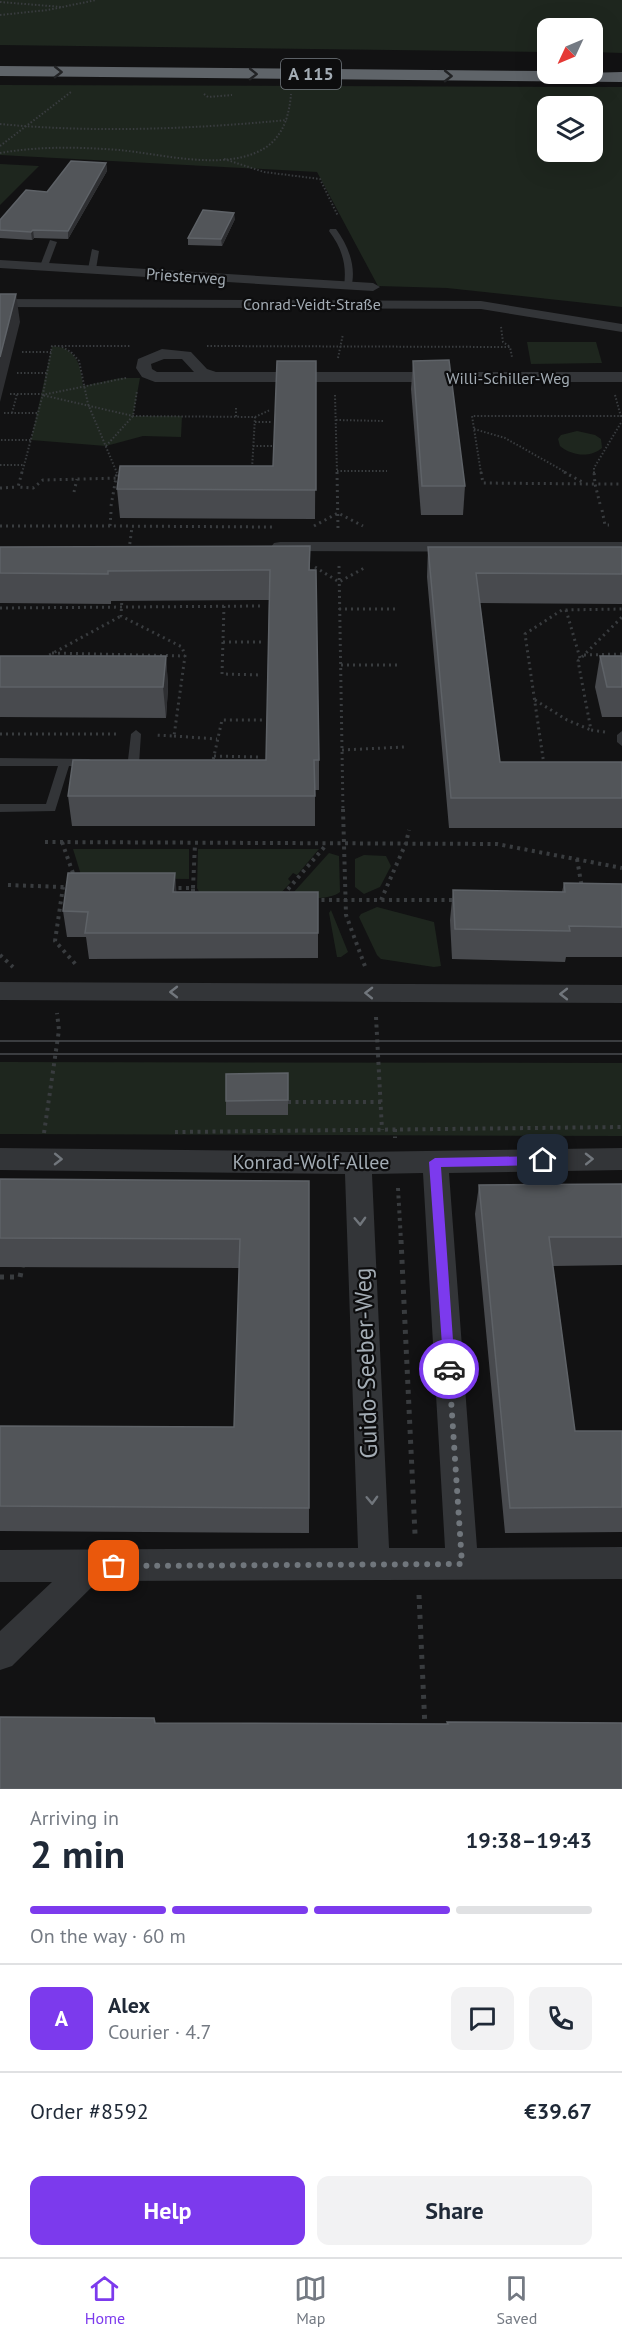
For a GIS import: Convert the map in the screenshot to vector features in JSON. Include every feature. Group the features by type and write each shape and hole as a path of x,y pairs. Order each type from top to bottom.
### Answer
{"highway":[{"name":"A 115","path":"0,58 537,63"},
{"path":"603,64 622,64"},
{"name":"A 115","path":"0,71 622,77"}],"street":[{"name":"Priesterweg","path":"0,264 373,287"},
{"name":"Conrad-Veidt-Straße","path":"0,303 481,305 622,328"},
{"path":"147,378 143,362 172,349 186,356 202,372 214,377"},
{"name":"Willi-Schiller-Weg","path":"147,378 622,377"},
{"path":"257,547 622,547"},
{"path":"0,991 622,994"},
{"name":"Konrad-Wolf-Allee","path":"0,1159 42,1146 358,1163 622,1159"},
{"path":"435,1162 462,1564"},
{"name":"Guido-Seeber-Weg","path":"358,1163 374,1564"},
{"path":"0,1566 622,1563"},
{"path":"0,1654 91,1566"}],"lane":[{"path":"333,231 344,248 348,267 348,286"},
{"path":"44,266 53,242"},
{"path":"92,270 95,251"},
{"path":"0,762 133,764 136,734"},
{"path":"0,808 51,808 64,763"}],"path":[{"path":"0,15 70,8 96,0"},
{"path":"0,2 70,8"},
{"path":"0,146 71,92"},
{"path":"0,153 33,148 72,147 224,159 243,158 258,153 272,142 288,120 291,94"},
{"path":"0,124 26,127 219,126 288,120"},
{"path":"224,159 264,172 320,178 342,224"},
{"path":"343,334 335,376 345,900"},
{"path":"499,346 503,342"},
{"path":"18,487 38,413 52,346 172,349 499,346 510,347 516,378"},
{"path":"61,346 79,361 88,404 117,472 111,506"},
{"path":"22,352 51,352"},
{"path":"17,373 47,373"},
{"path":"42,395 120,378 147,378 133,416 106,446"},
{"path":"10,394 42,395 133,416 255,417 270,410"},
{"path":"12,413 17,394"},
{"path":"160,416 161,408"},
{"path":"199,408 199,417"},
{"path":"236,408 236,417"},
{"path":"4,413 38,413"},
{"path":"600,504 595,484 594,468 622,418 472,416 483,483 585,484 595,484 622,484"},
{"path":"255,417 252,471 262,471"},
{"path":"336,420 384,421"},
{"path":"255,422 272,422"},
{"path":"474,429 505,438 585,484"},
{"path":"1,440 31,440"},
{"path":"253,446 272,446"},
{"path":"0,465 24,465"},
{"path":"337,471 387,471"},
{"path":"0,488 33,488 43,480 128,478"},
{"path":"74,492 77,479"},
{"path":"602,510 605,525 614,525"},
{"path":"110,526 111,512"},
{"path":"319,528 310,528 338,513"},
{"path":"338,513 366,528"},
{"path":"0,526 275,527"},
{"path":"128,557 132,526"},
{"path":"329,528 338,528"},
{"path":"315,567 339,582"},
{"path":"339,582 366,567"},
{"path":"121,616 122,597"},
{"path":"224,606 222,674 262,675"},
{"path":"0,608 261,606"},
{"path":"339,609 395,609"},
{"path":"544,768 525,634 562,610 622,609"},
{"path":"566,610 582,656"},
{"path":"42,659 121,616"},
{"path":"121,616 182,647 185,656 174,735"},
{"path":"591,730 578,661 622,617"},
{"path":"223,642 262,642"},
{"path":"51,653 185,656"},
{"path":"582,656 622,654"},
{"path":"128,666 129,655"},
{"path":"341,665 400,665"},
{"path":"535,700 561,717 591,730 622,737"},
{"path":"212,764 222,720 262,720"},
{"path":"0,734 136,734 217,739"},
{"path":"342,750 404,747"},
{"path":"214,756 259,757"},
{"path":"381,900 406,843 409,830"},
{"path":"45,842 497,844 538,850 622,868"},
{"path":"8,885 78,887 62,842"},
{"path":"289,900 278,900 328,843"},
{"path":"193,900 195,844"},
{"path":"577,859 583,893"},
{"path":"63,887 55,941 78,968"},
{"path":"170,888 192,888"},
{"path":"312,900 464,900"},
{"path":"42,1146 59,1030 55,991"},
{"path":"288,1102 381,1102"},
{"path":"172,1132 622,1127"},
{"path":"395,1130 425,1732"},
{"path":"33,1133 42,1146"},
{"path":"42,1146 56,1134"},
{"path":"0,1277 20,1277 23,1257"}],"shaded area":[{"path":"0,0 622,0 622,53 603,52 603,18 537,18 537,52 0,45"},
{"path":"0,85 622,87 622,307 447,288 378,286 317,172 0,155"},
{"path":"0,164 39,166 0,205"},
{"path":"527,342 596,342 602,363 531,364"},
{"path":"52,346 67,350 76,358 83,386 120,378 140,378 133,416 182,416 181,437 143,436 106,446 31,440"},
{"path":"577,431 595,435 601,439 602,448 581,455 560,446 558,439 561,435"},
{"path":"73,849 189,849 189,879 82,878"},
{"path":"198,849 319,849 297,875 293,873 288,879 291,882 280,894 202,897 197,888"},
{"path":"329,853 339,856 340,892 330,897 316,898 293,893"},
{"path":"364,855 386,856 391,866 380,887 364,894 355,887 355,859"},
{"path":"377,907 434,922 441,966 434,967 381,959 359,917"},
{"path":"331,910 348,952 341,957 337,957 329,913"},
{"path":"0,1062 622,1063 622,1136 0,1134"}],"building":[{"path":"71,161 106,163 68,231 0,230 0,220 26,190 47,192"},
{"path":"203,210 234,213 221,239 188,238"},
{"path":"0,294 16,294 0,357"},
{"path":"449,360 465,486 422,486 413,361"},
{"path":"277,361 316,361 316,490 117,489 120,466 273,466"},
{"path":"310,546 309,570 316,570 319,760 314,760 315,796 68,796 73,760 266,760 270,570 108,571 108,574 0,573 0,547"},
{"path":"428,547 622,547 622,574 476,573 500,762 622,762 622,798 451,798"},
{"path":"0,656 166,656 163,687 0,687"},
{"path":"600,656 622,656 622,687 607,687"},
{"path":"68,873 175,873 173,892 318,892 318,933 85,933 88,912 63,911"},
{"path":"564,883 622,884 622,927 569,926 570,931 455,929 453,890 565,892"},
{"path":"288,1073 288,1100 226,1101 226,1074"},
{"path":"0,1179 309,1181 309,1508 0,1506 0,1426 234,1427 240,1239 0,1238"},
{"path":"622,1184 622,1237 549,1237 575,1431 622,1431 622,1507 510,1508 479,1185"},
{"path":"0,1717 154,1718 155,1723 622,1723 622,1789 0,1789"}],"tram line":[{"path":"0,1041 622,1041"},
{"path":"0,1054 622,1054"}],"way so far":[{"path":"114,1566 462,1564 449,1369"}],"route":[{"path":"449,1369 435,1162 543,1160"}]}
